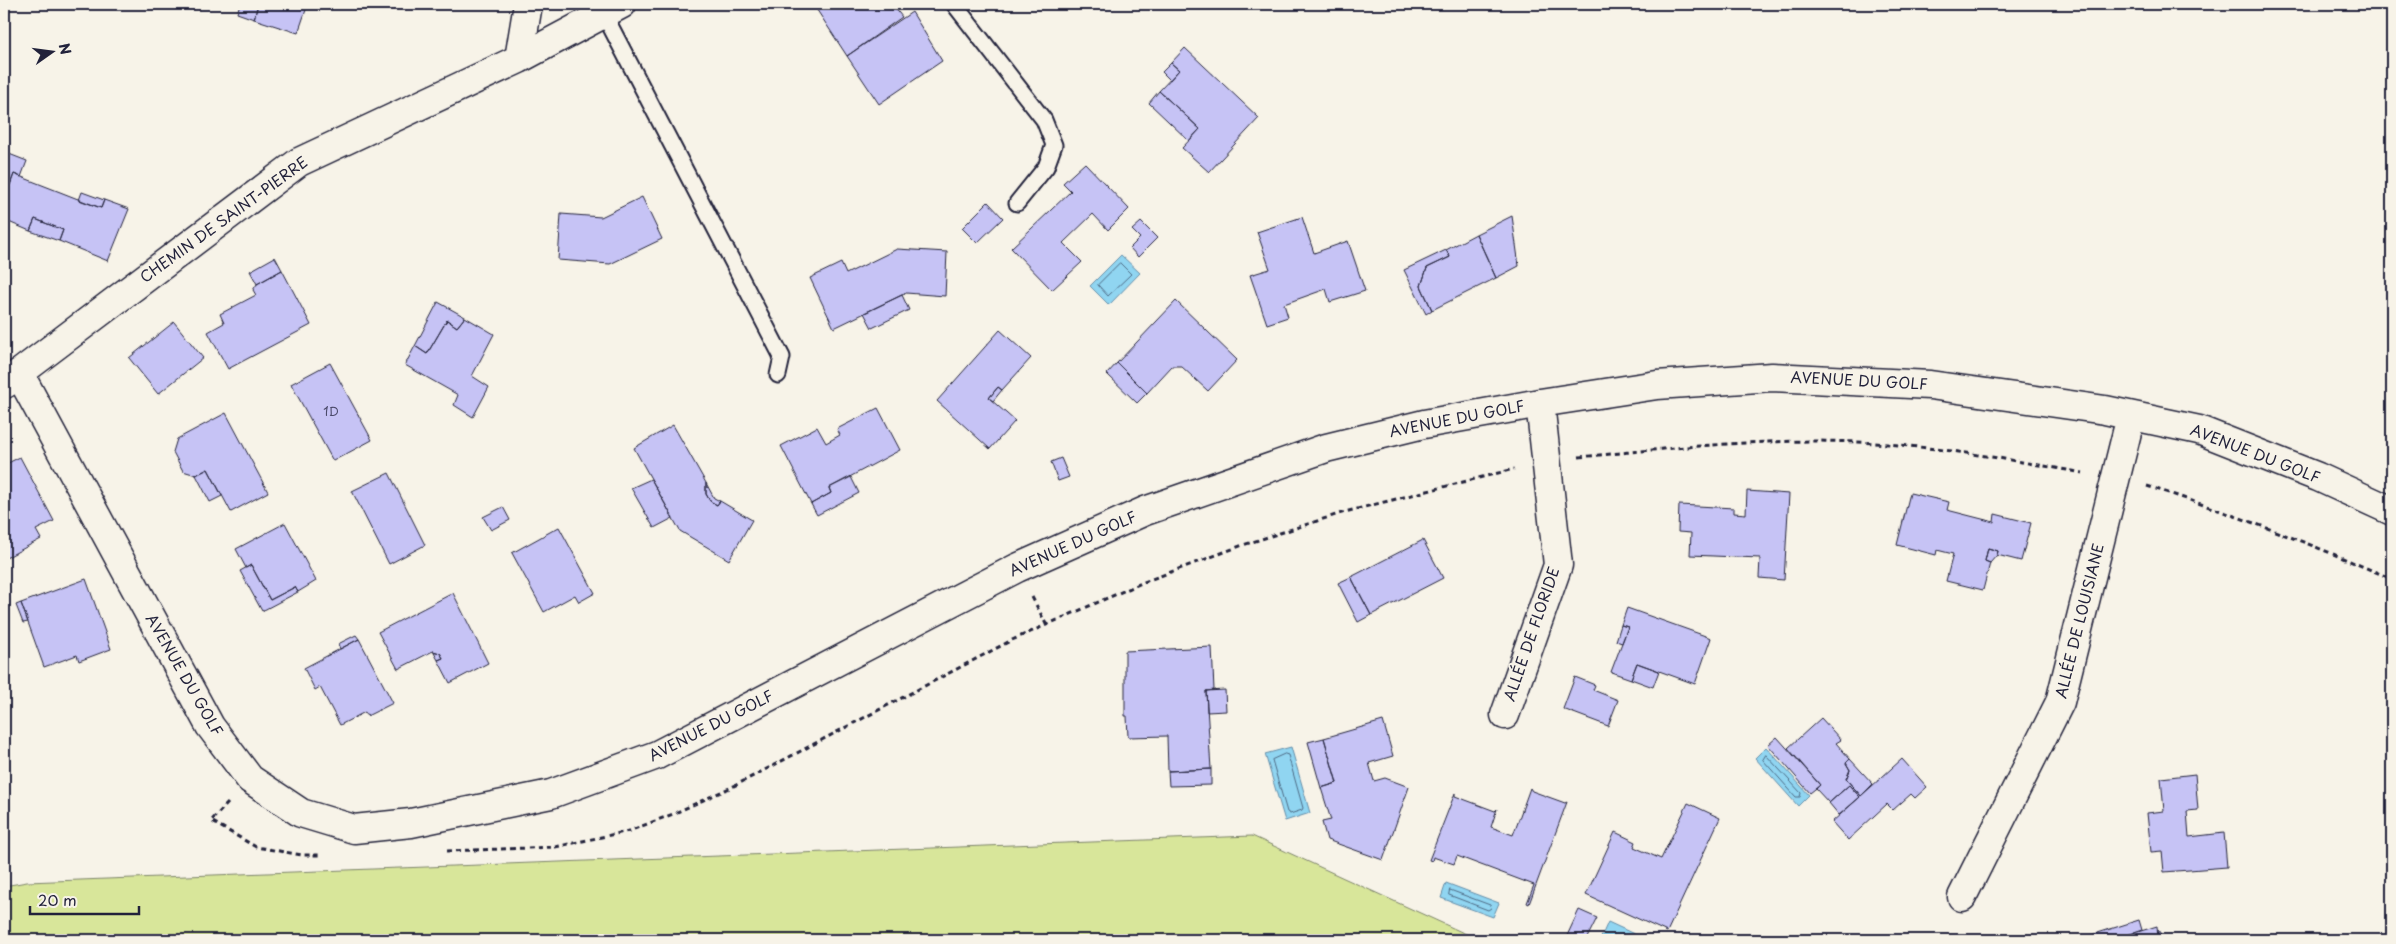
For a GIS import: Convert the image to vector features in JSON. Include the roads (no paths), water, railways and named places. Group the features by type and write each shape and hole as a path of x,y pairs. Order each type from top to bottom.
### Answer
{"street":[{"path":"519,58 528,4"},
{"name":"CHEMIN DE SAINT-PIERRE","path":"11,379 299,162 519,58 613,9"},
{"name":"AVENUE DU GOLF","path":"11,379 210,726 250,779 301,813 354,829 411,823 551,794 657,755 1017,568 1145,511 1326,448 1424,424 1540,403 1657,385 1772,377 1930,385 2105,410 2199,430 2318,477 2392,511"},
{"name":"ALLÉE DE FLORIDE","path":"1505,715 1558,566 1540,403"},
{"name":"ALLÉE DE LOUISIANE","path":"1962,897 2060,702 2131,416"}],"lane":[{"path":"954,4 1044,120 1054,145 1046,168 1017,203"},
{"path":"613,9 782,357 778,375"}],"water":[{"path":"1121,255 1140,273 1109,305 1090,286"},
{"path":"1291,747 1310,813 1285,821 1265,754"},
{"path":"1766,747 1809,795 1798,806 1755,758"},
{"path":"1446,883 1499,903 1493,917 1441,898"},
{"path":"1608,922 1647,940 1600,940"}]}
